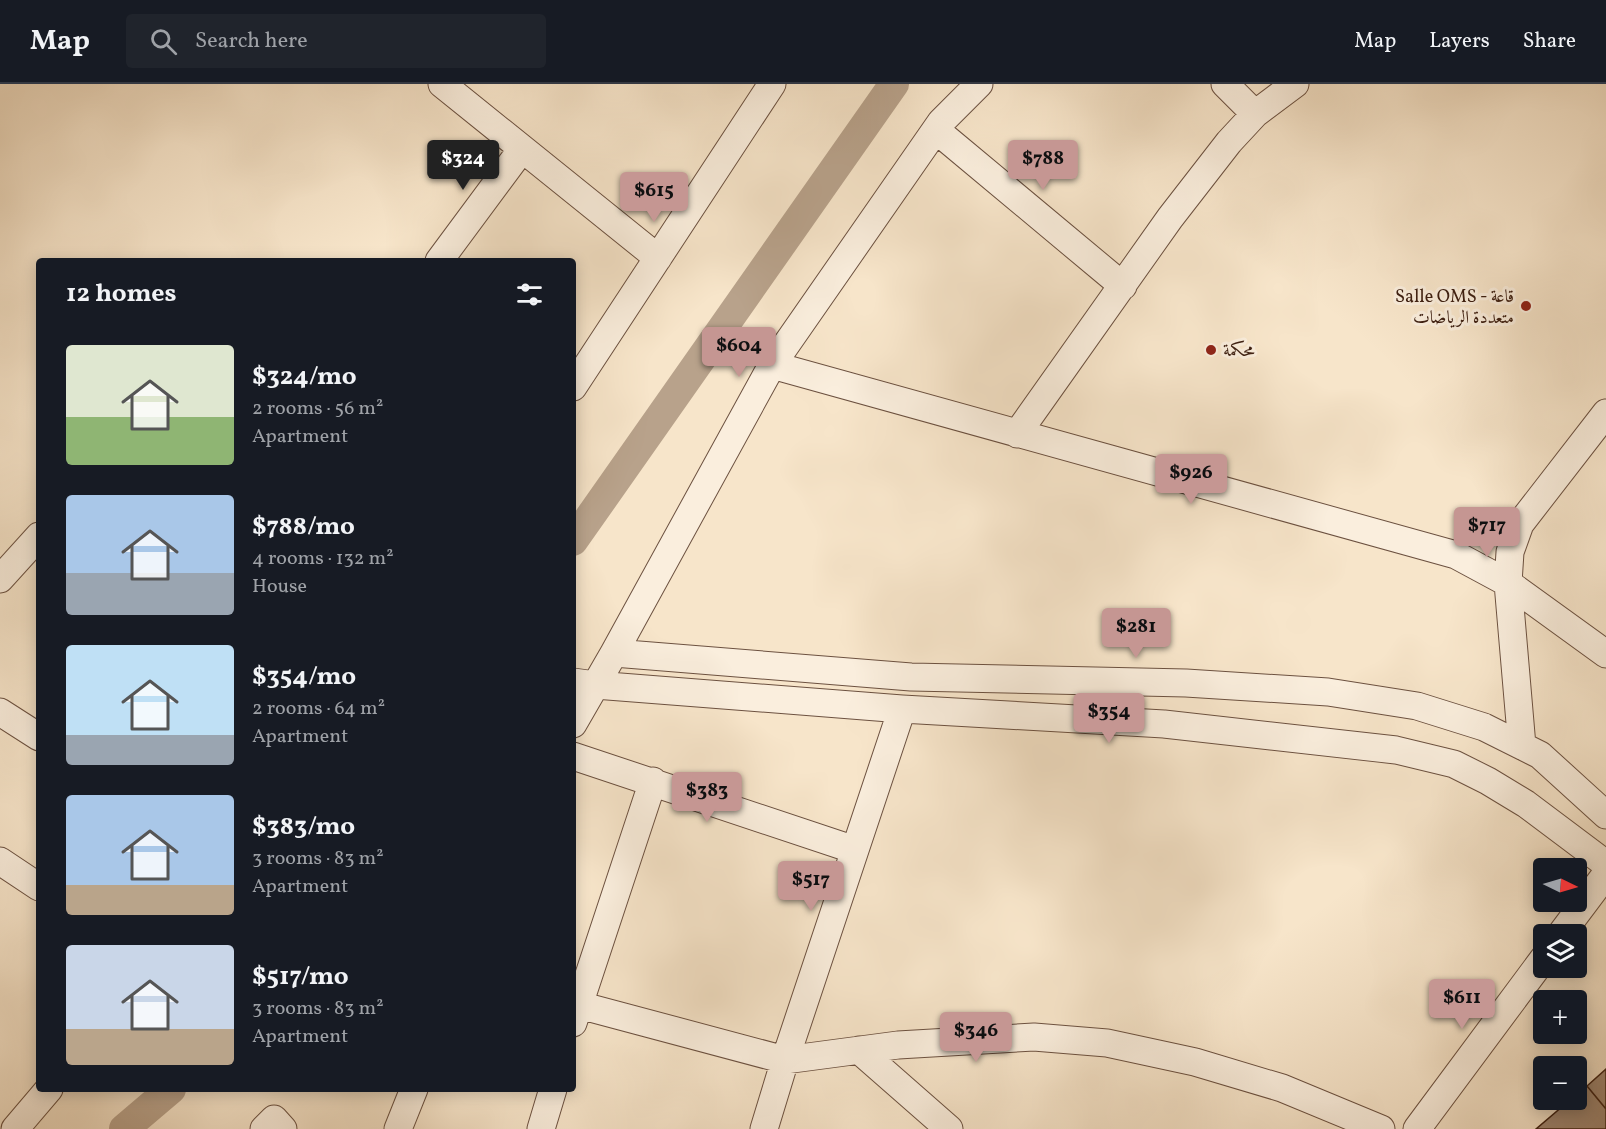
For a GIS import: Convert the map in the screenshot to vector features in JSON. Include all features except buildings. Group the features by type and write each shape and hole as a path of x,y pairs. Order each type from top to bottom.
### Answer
{"street":[{"path":"442,84 658,258"},
{"path":"576,382 772,84"},
{"path":"1225,84 1256,114"},
{"path":"1017,434 1122,286 1229,142 1256,114 1295,84"},
{"path":"576,713 584,684 614,653 772,365 965,90"},
{"path":"936,130 1122,286"},
{"path":"441,258 522,149"},
{"path":"772,365 1456,555 1508,583 1606,654"},
{"path":"1522,746 1508,583 1510,552 1520,524 1606,413"},
{"path":"0,579 36,539"},
{"path":"614,653 911,677 1186,682 1328,692 1417,706 1484,727 1540,755 1606,815"},
{"path":"584,684 902,709 1164,724 1396,750 1454,764 1488,781 1526,804 1606,864"},
{"path":"764,1129 902,709"},
{"path":"0,712 36,735"},
{"path":"576,757 855,850"},
{"path":"653,782 576,1014 785,1060 898,1045 1034,1037 1107,1043 1195,1062 1282,1088 1381,1129"},
{"path":"0,861 36,885"},
{"path":"1568,924 1606,874"},
{"path":"1417,1129 1533,973"},
{"path":"859,1050 949,1129"},
{"path":"15,1129 46,1092"},
{"path":"398,1129 413,1092"},
{"path":"541,1129 552,1092"},
{"path":"264,1129 274,1119 283,1129"}],"waterway":[{"path":"576,537 894,84"},
{"path":"124,1129 167,1092"}],"place":[{"name":"Salle OMS - قاعة متعددة الرياضات","path":"1526,306"},
{"name":"محكمة","path":"1211,350"}]}
